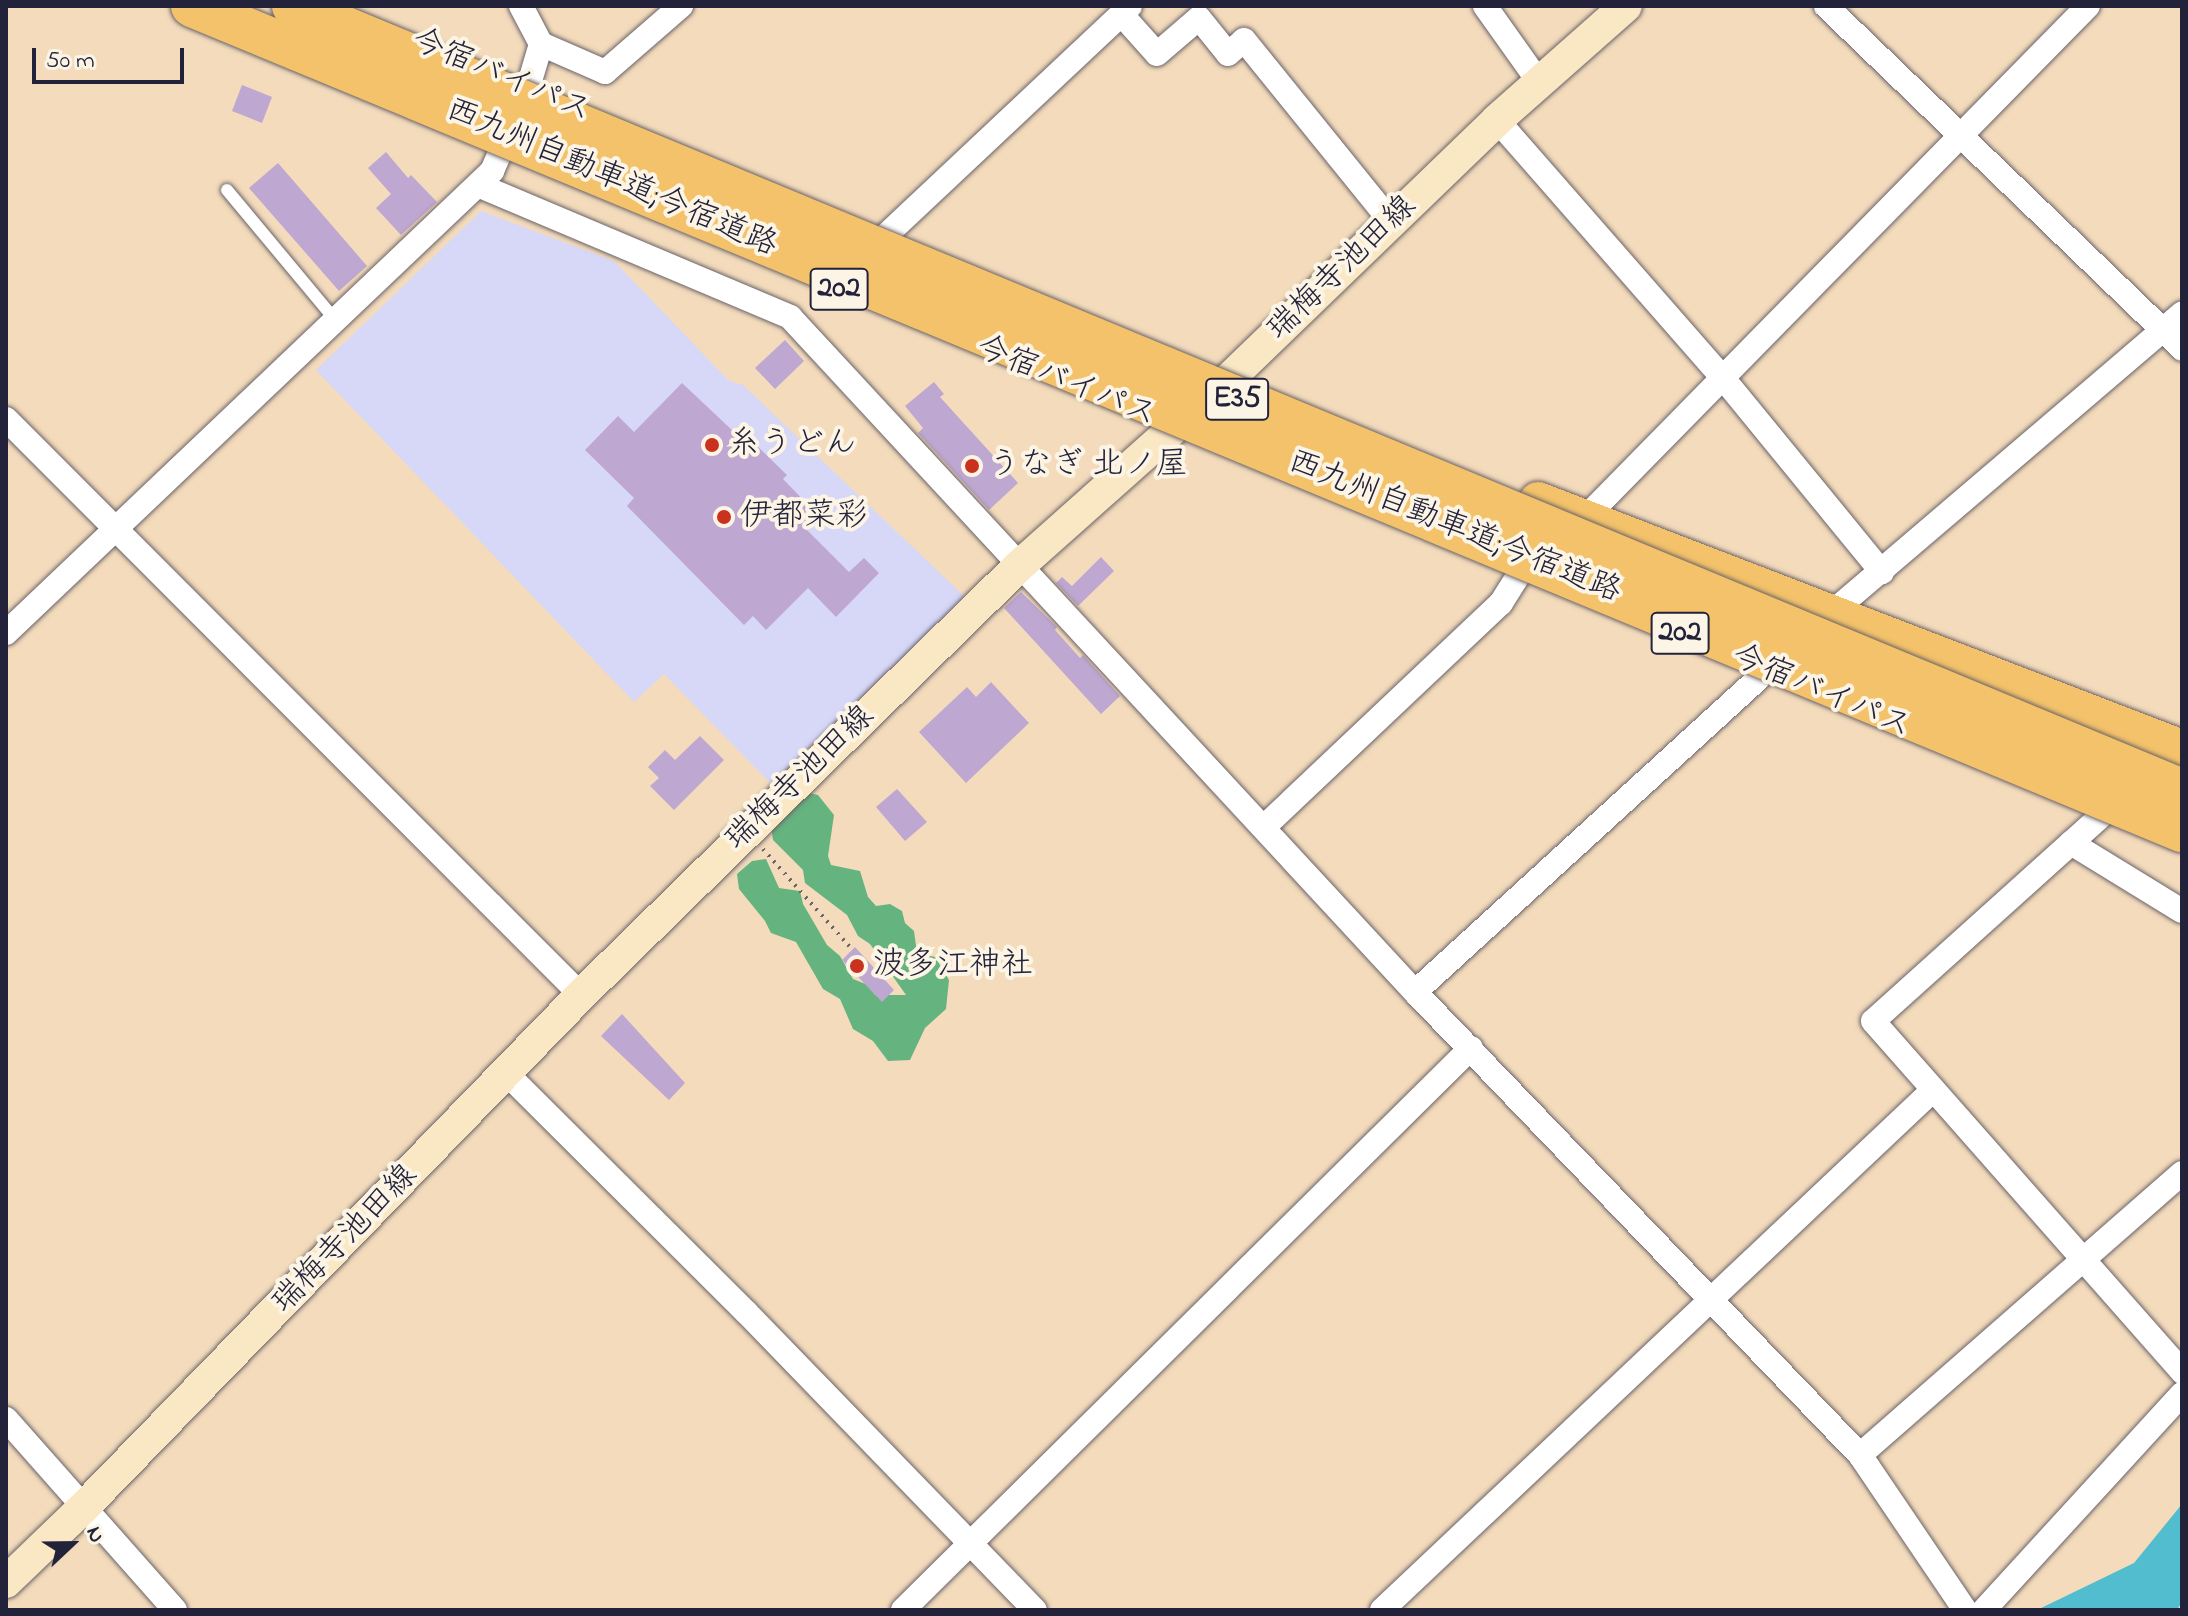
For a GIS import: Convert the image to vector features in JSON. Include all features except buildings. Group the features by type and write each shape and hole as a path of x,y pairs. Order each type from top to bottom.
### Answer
{"highway":[{"name":"今宿バイパス","path":"175,6 502,153 1523,568 2182,845"},
{"name":"西九州自動車道;今宿道路","path":"192,6 2182,831"},
{"name":"西九州自動車道;今宿道路","path":"293,6 2182,790"},
{"name":"今宿バイパス","path":"338,6 527,91 585,111 1039,306 1230,378 1584,519 2180,745"}],"main road":[{"name":"瑞梅寺池田線","path":"6,1582 84,1507 581,995 1018,567 1230,378 1497,120 1626,6"}],"street":[{"path":"521,6 541,44 605,72 681,6"},
{"path":"1485,6 1539,82"},
{"path":"1826,6 1961,133 2173,321 2182,348"},
{"path":"1584,519 2088,6"},
{"path":"882,239 1126,10 1157,54 1199,18 1228,54 1244,40 1392,223"},
{"path":"6,633 478,185 502,153 527,91 541,44"},
{"path":"1497,120 1723,378 1882,572"},
{"path":"478,185 790,317 1018,567 1265,826 1415,992 1860,1455 1965,1610"},
{"path":"1415,992 1831,613 2173,321"},
{"path":"6,419 581,995"},
{"path":"1265,826 1501,603 1523,568"},
{"path":"2180,745 1873,1021 2182,1372"},
{"path":"2071,843 2182,911"},
{"path":"903,1610 1471,1048"},
{"path":"507,1074 1035,1610"},
{"path":"1382,1610 1933,1090"},
{"path":"1860,1455 2182,1173"},
{"path":"1984,1610 2182,1394"},
{"path":"6,1419 175,1610"}],"lane":[{"path":"227,190 336,321"}],"path":[{"path":"759,845 849,946"}],"shaded area":[{"name":"伊都菜彩","path":"481,211 614,261 729,381 743,385 965,597 771,784 664,674 634,702 316,370"}],"green space":[{"path":"804,792 818,795 834,815 828,856 831,865 860,871 868,897 876,906 890,904 902,911 905,923 914,931 917,953 935,957 949,980 946,1009 925,1028 910,1060 888,1061 873,1041 853,1029 840,999 823,989 796,942 771,933 739,889 737,874 752,861 766,859 779,888 800,891 803,904 827,945 840,956 853,979 868,985 875,995 906,995 870,944 858,936 847,915 805,883 803,870 773,840 771,826"}],"water":[{"path":"2182,1504 2182,1602 2177,1610 2037,1610 2134,1563"}],"place":[{"name":"糸うどん","path":"712,445"},
{"name":"うなぎ 北ノ屋","path":"972,466"},
{"name":"伊都菜彩","path":"724,517"},
{"name":"波多江神社","path":"857,966"}]}
